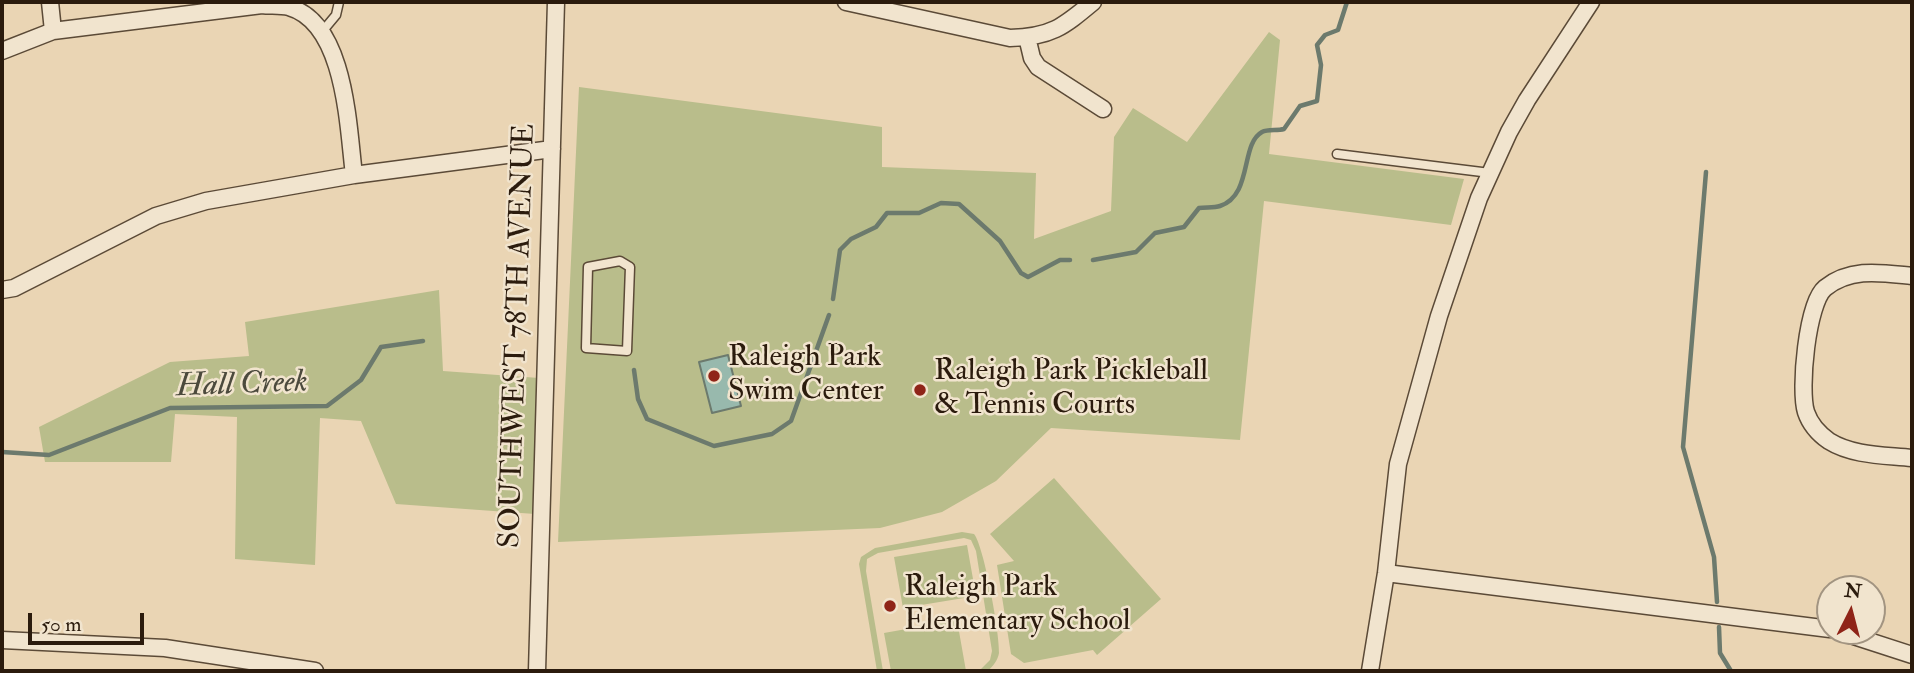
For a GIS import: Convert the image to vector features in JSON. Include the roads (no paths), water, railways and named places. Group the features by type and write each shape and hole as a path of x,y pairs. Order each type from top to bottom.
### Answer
{"street":[{"path":"50,2 53,31"},
{"name":"SOUTHWEST 78TH AVENUE","path":"537,671 556,2"},
{"path":"846,2 1000,37 1027,37 1058,30 1093,2"},
{"path":"1370,671 1386,573 1394,484 1405,434 1439,316 1490,173 1527,100 1591,2"},
{"path":"2,51 53,31 261,5 290,8 313,23 331,49 342,89 354,175"},
{"path":"1027,37 1030,53 1038,67 1103,109"},
{"path":"2,290 14,288 156,216 206,201 354,175 552,149"},
{"path":"1912,276 1860,272 1836,280 1822,290 1812,312 1803,392 1812,424 1830,441 1861,453 1912,458"},
{"path":"1386,573 1816,627"},
{"path":"2,640 152,646 229,664 315,671"},
{"path":"1882,645 1912,655"}],"lane":[{"path":"321,33 336,15 339,2"},
{"path":"1337,154 1490,173"},
{"path":"620,261 630,267 626,351 586,348 588,267 620,261"}],"water":[{"path":"728,355 741,406 712,413 699,362"}],"waterway":[{"name":"Hall Creek","path":"1093,260 1136,252 1155,233 1184,227 1199,208 1218,207 1230,200 1242,181 1255,138 1264,131 1284,129 1300,106 1317,101 1321,65 1317,45 1325,35 1338,30 1347,2"},
{"path":"1706,172 1683,447 1714,557 1717,602"},
{"name":"Hall Creek","path":"833,299 840,250 851,239 876,227 887,213 919,213 941,203 959,204 1000,241 1021,273 1028,277 1060,260 1070,260"},
{"name":"Hall Creek","path":"634,370 638,399 647,419 714,446 772,434 791,421 829,315"},
{"name":"Hall Creek","path":"2,452 49,455 170,408 327,406 361,380 381,347 423,341"},
{"path":"1719,627 1720,653 1731,671"}],"place":[{"name":"Raleigh Park Swim Center","path":"714,376"},
{"name":"Raleigh Park Pickleball & Tennis Courts","path":"920,390"},
{"name":"Raleigh Park Elementary School","path":"890,606"}]}
